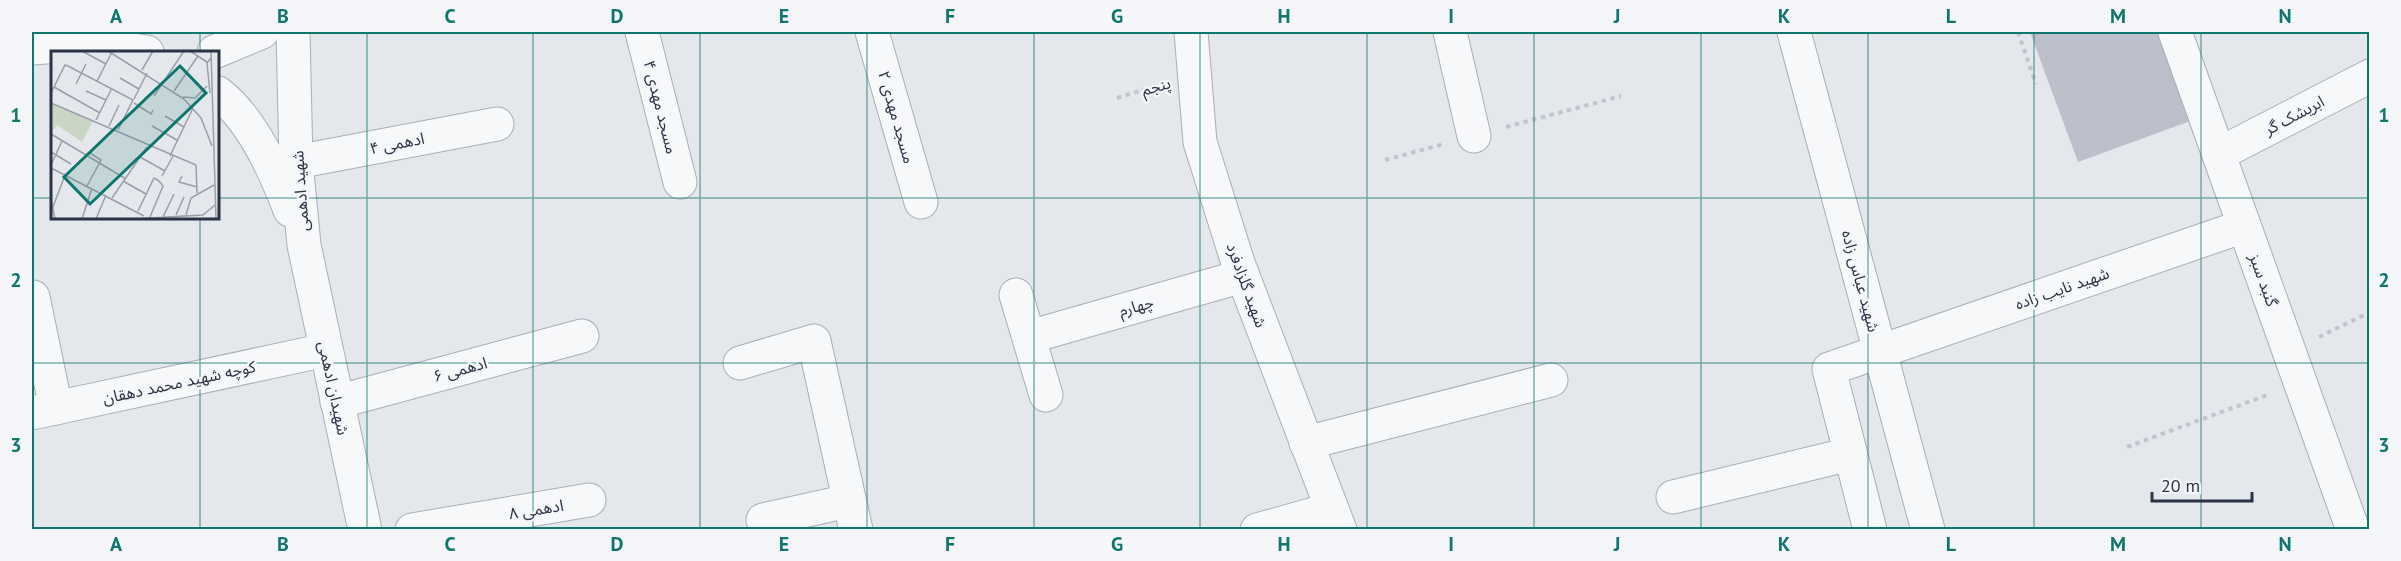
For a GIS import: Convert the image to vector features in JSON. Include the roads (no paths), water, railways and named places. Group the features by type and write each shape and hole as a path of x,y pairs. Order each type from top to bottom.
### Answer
{"street":[{"path":"217,51 262,32"},
{"name":"شهید ادهمی","path":"293,32 296,162 304,245"},
{"name":"مسجد مهدی ۴","path":"642,32 680,182"},
{"name":"مسجد مهدی ۲","path":"872,32 921,202"},
{"name":"شهید گلزادفرد","path":"1191,32 1200,142 1243,276 1336,519"},
{"path":"1450,32 1474,136"},
{"name":"شهید عباس زاده","path":"1794,32 1928,530"},
{"name":"گنبد سبز","path":"2175,32 2353,530"},
{"path":"32,48 88,44 140,51"},
{"name":"ابریشک گر","path":"2219,154 2370,76"},
{"name":"شهید ادهمی","path":"219,94 232,105 275,171 304,245"},
{"name":"ادهمی ۴","path":"296,162 497,124"},
{"name":"شهید نایب زاده","path":"1851,454 1829,369 2244,225"},
{"name":"شهیدان ادهمی","path":"304,245 365,530"},
{"name":"چهارم","path":"1029,337 1243,276"},
{"path":"1016,295 1046,395"},
{"path":"33,297 44,411"},
{"name":"ادهمی ۶","path":"338,402 582,336"},
{"path":"740,363 814,341 852,515 764,520"},
{"name":"کوچه شهید محمد دهقان","path":"44,411 326,350"},
{"path":"1306,443 1551,380"},
{"path":"1673,497 1851,454 1870,530"},
{"name":"ادهمی ۸","path":"412,530 589,500"},
{"path":"1257,530 1336,519"}]}
